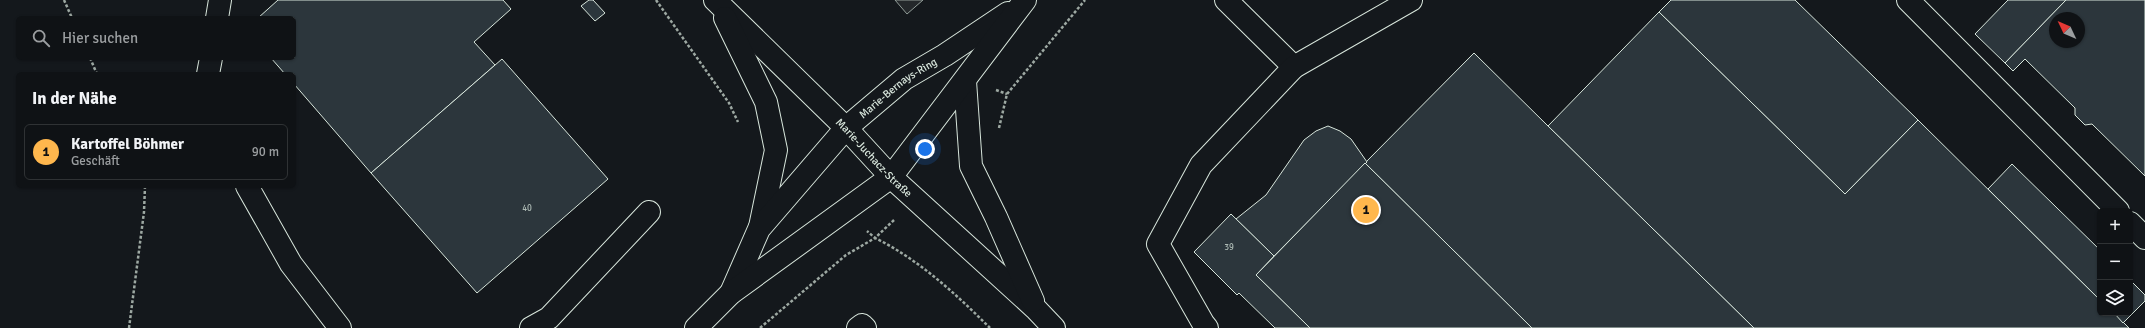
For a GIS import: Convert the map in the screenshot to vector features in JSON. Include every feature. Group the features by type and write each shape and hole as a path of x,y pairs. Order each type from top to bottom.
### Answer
{"street":[{"path":"217,16 220,0"},
{"path":"1226,0 1294,67"},
{"path":"1207,328 1158,244 1201,165 1294,67 1411,0"},
{"path":"1908,0 2115,208"},
{"name":"Marie-Juchacz-Straße","path":"716,1 846,128 891,177 1035,308 1054,328"},
{"name":"Marie-Juchacz-Straße","path":"716,1 766,102 776,150 759,229"},
{"name":"Marie-Bernays-Ring","path":"731,293 759,229 846,128 904,79 945,55 1023,2"},
{"name":"Marie-Bernays-Ring","path":"696,328 731,293 891,177 965,81 1023,2"},
{"path":"208,72 211,60"},
{"name":"Marie-Juchacz-Straße","path":"965,81 971,166 996,217 1035,308"},
{"path":"248,188 291,264 340,328"},
{"path":"546,325 649,212"},
{"path":"2133,226 2145,238"},
{"path":"858,328 862,325 865,328"}],"path":[{"path":"64,0 71,16"},
{"path":"91,60 96,72"},
{"path":"129,328 144,212 145,188"}],"shaded area":[{"path":"895,0 923,0 907,14"}],"building":[{"path":"278,0 503,0 511,9 474,42 495,65 371,173 296,86 296,72 283,72 273,60 296,60 296,16 260,16"},
{"path":"589,0 593,0 605,13 595,21 581,6"},
{"path":"1671,0 1795,0 1918,120 1845,194 1659,12"},
{"path":"2008,0 2066,0 2054,12 2049,12 2049,18 2005,63 1975,34"},
{"path":"2066,0 2145,0 2145,176 2092,124 2085,125 2075,115 2075,108 2025,59 2013,71 2005,63 2049,18 2049,48 2085,48 2085,12 2054,12"},
{"path":"1659,12 1845,194 1918,120 2097,297 2097,316 2117,316 2129,328 1754,328 1548,126"},
{"path":"1474,53 1754,328 1532,328 1365,163"},
{"path":"502,59 608,179 477,293 371,173"},
{"path":"1328,126 1340,131 1351,139 1367,162 1274,256 1236,219 1266,195 1304,140 1316,131"},
{"path":"1365,163 1532,328 1310,328 1256,275"},
{"path":"2012,164 2097,247 2097,297 1988,189"},
{"path":"1231,214 1274,256 1256,275 1310,328 1275,328 1239,293 1237,295 1194,252"},
{"path":"2133,283 2145,295 2145,301 2133,313"},
{"path":"2117,316 2130,316 2123,323"}],"place":[{"name":"Kartoffel Böhmer","path":"1366,210"}]}
